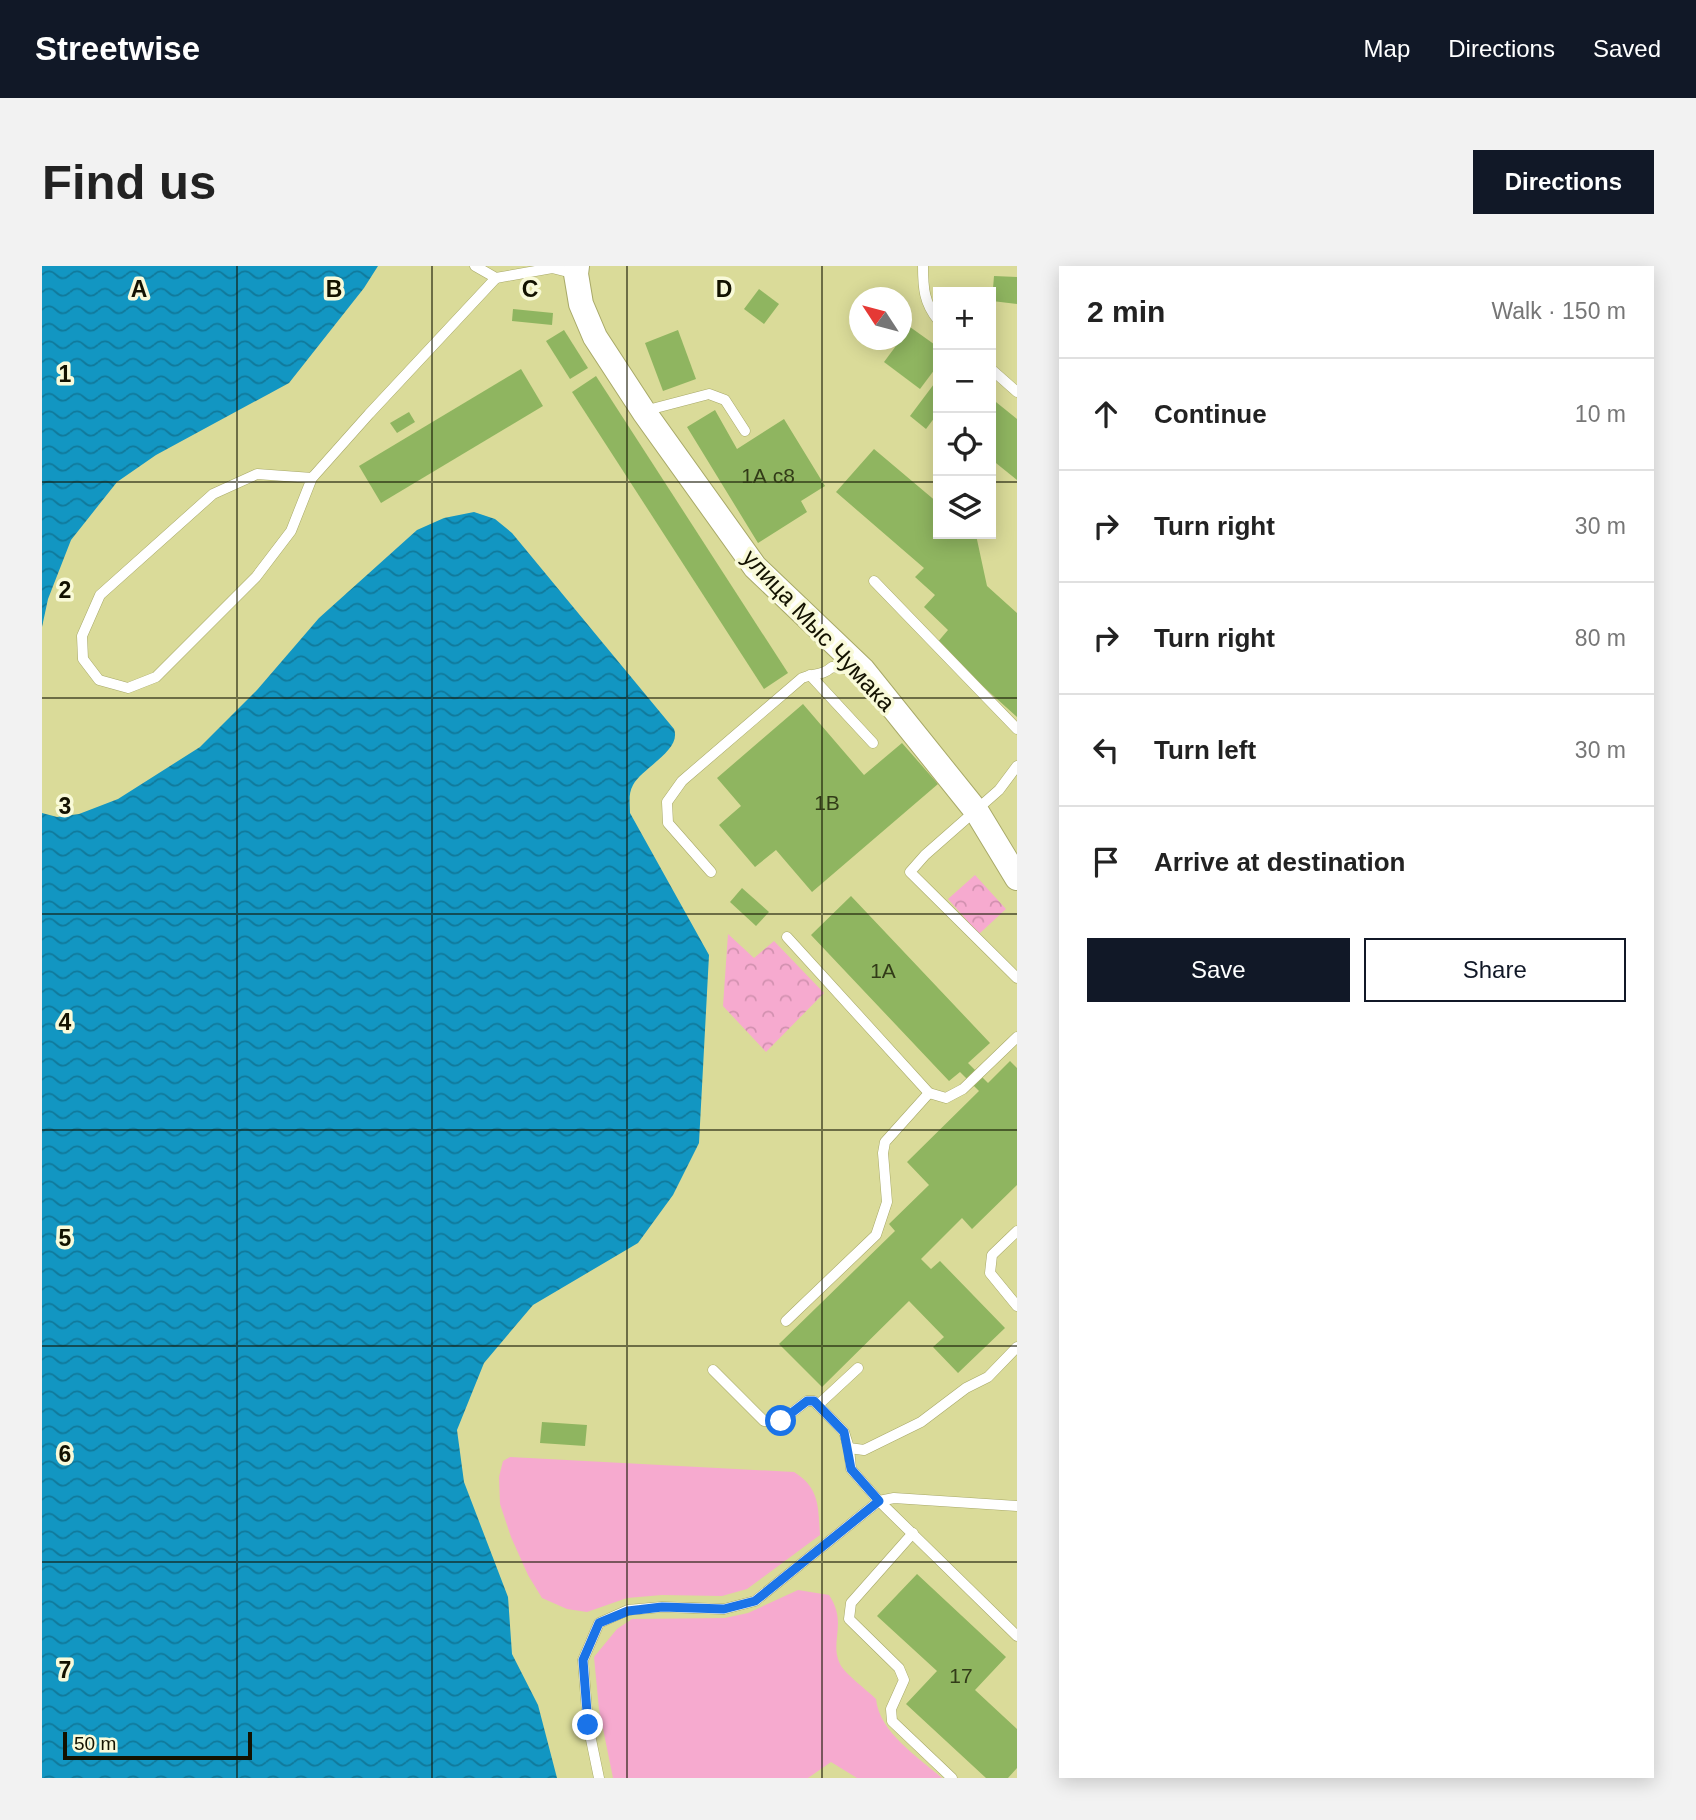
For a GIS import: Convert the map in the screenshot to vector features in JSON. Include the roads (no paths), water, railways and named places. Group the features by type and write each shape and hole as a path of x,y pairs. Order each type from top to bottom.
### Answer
{"street":[{"name":"улица Мыс Чумака","path":"577,270 581,304 595,337 643,411 755,567 863,670 977,812 1017,878"}],"lane":[{"path":"475,266 496,278"},
{"path":"923,266 926,304 933,313"},
{"path":"312,478 257,474 213,494 100,595 82,636 83,659 99,680 128,688 156,677 256,577 290,531 312,478 496,278 552,268 577,270"},
{"path":"996,373 1017,392"},
{"path":"643,411 709,394 725,400 745,431"},
{"path":"874,581 1017,729"},
{"path":"711,872 668,823 667,802 682,781 802,678 824,674 832,667 863,670"},
{"path":"810,675 873,743"},
{"path":"1017,766 999,790 977,812 925,855 910,872 1017,978"},
{"path":"786,937 929,1093 946,1098 963,1089 1017,1037"},
{"path":"786,1321 876,1235 887,1202 883,1153 885,1142 929,1093"},
{"path":"1017,1231 992,1255 990,1273 1017,1306"},
{"path":"849,1448 863,1450 921,1422 966,1388 988,1377 1017,1347"},
{"path":"818,1405 858,1368"},
{"path":"713,1370 764,1421 781,1421 807,1401 814,1401 844,1432 851,1469 879,1501 1017,1636"},
{"path":"599,1778 588,1725 583,1660 599,1623 628,1611 662,1607 724,1609 755,1601 879,1501 894,1498 1017,1506"},
{"path":"913,1533 851,1603 849,1619 899,1668 904,1680 891,1709 892,1721 952,1778"}],"water":[{"path":"42,266 378,266 364,288 289,383 156,455 117,482 71,540 48,599 42,627"},
{"path":"474,512 495,519 512,533 674,729 675,737 667,751 633,785 630,813 709,955 699,1143 673,1195 638,1243 533,1305 484,1363 457,1430 464,1482 508,1597 512,1654 538,1705 557,1778 42,1778 42,813 57,817 79,814 118,799 200,747 257,690 319,618 417,530 444,518"}]}
